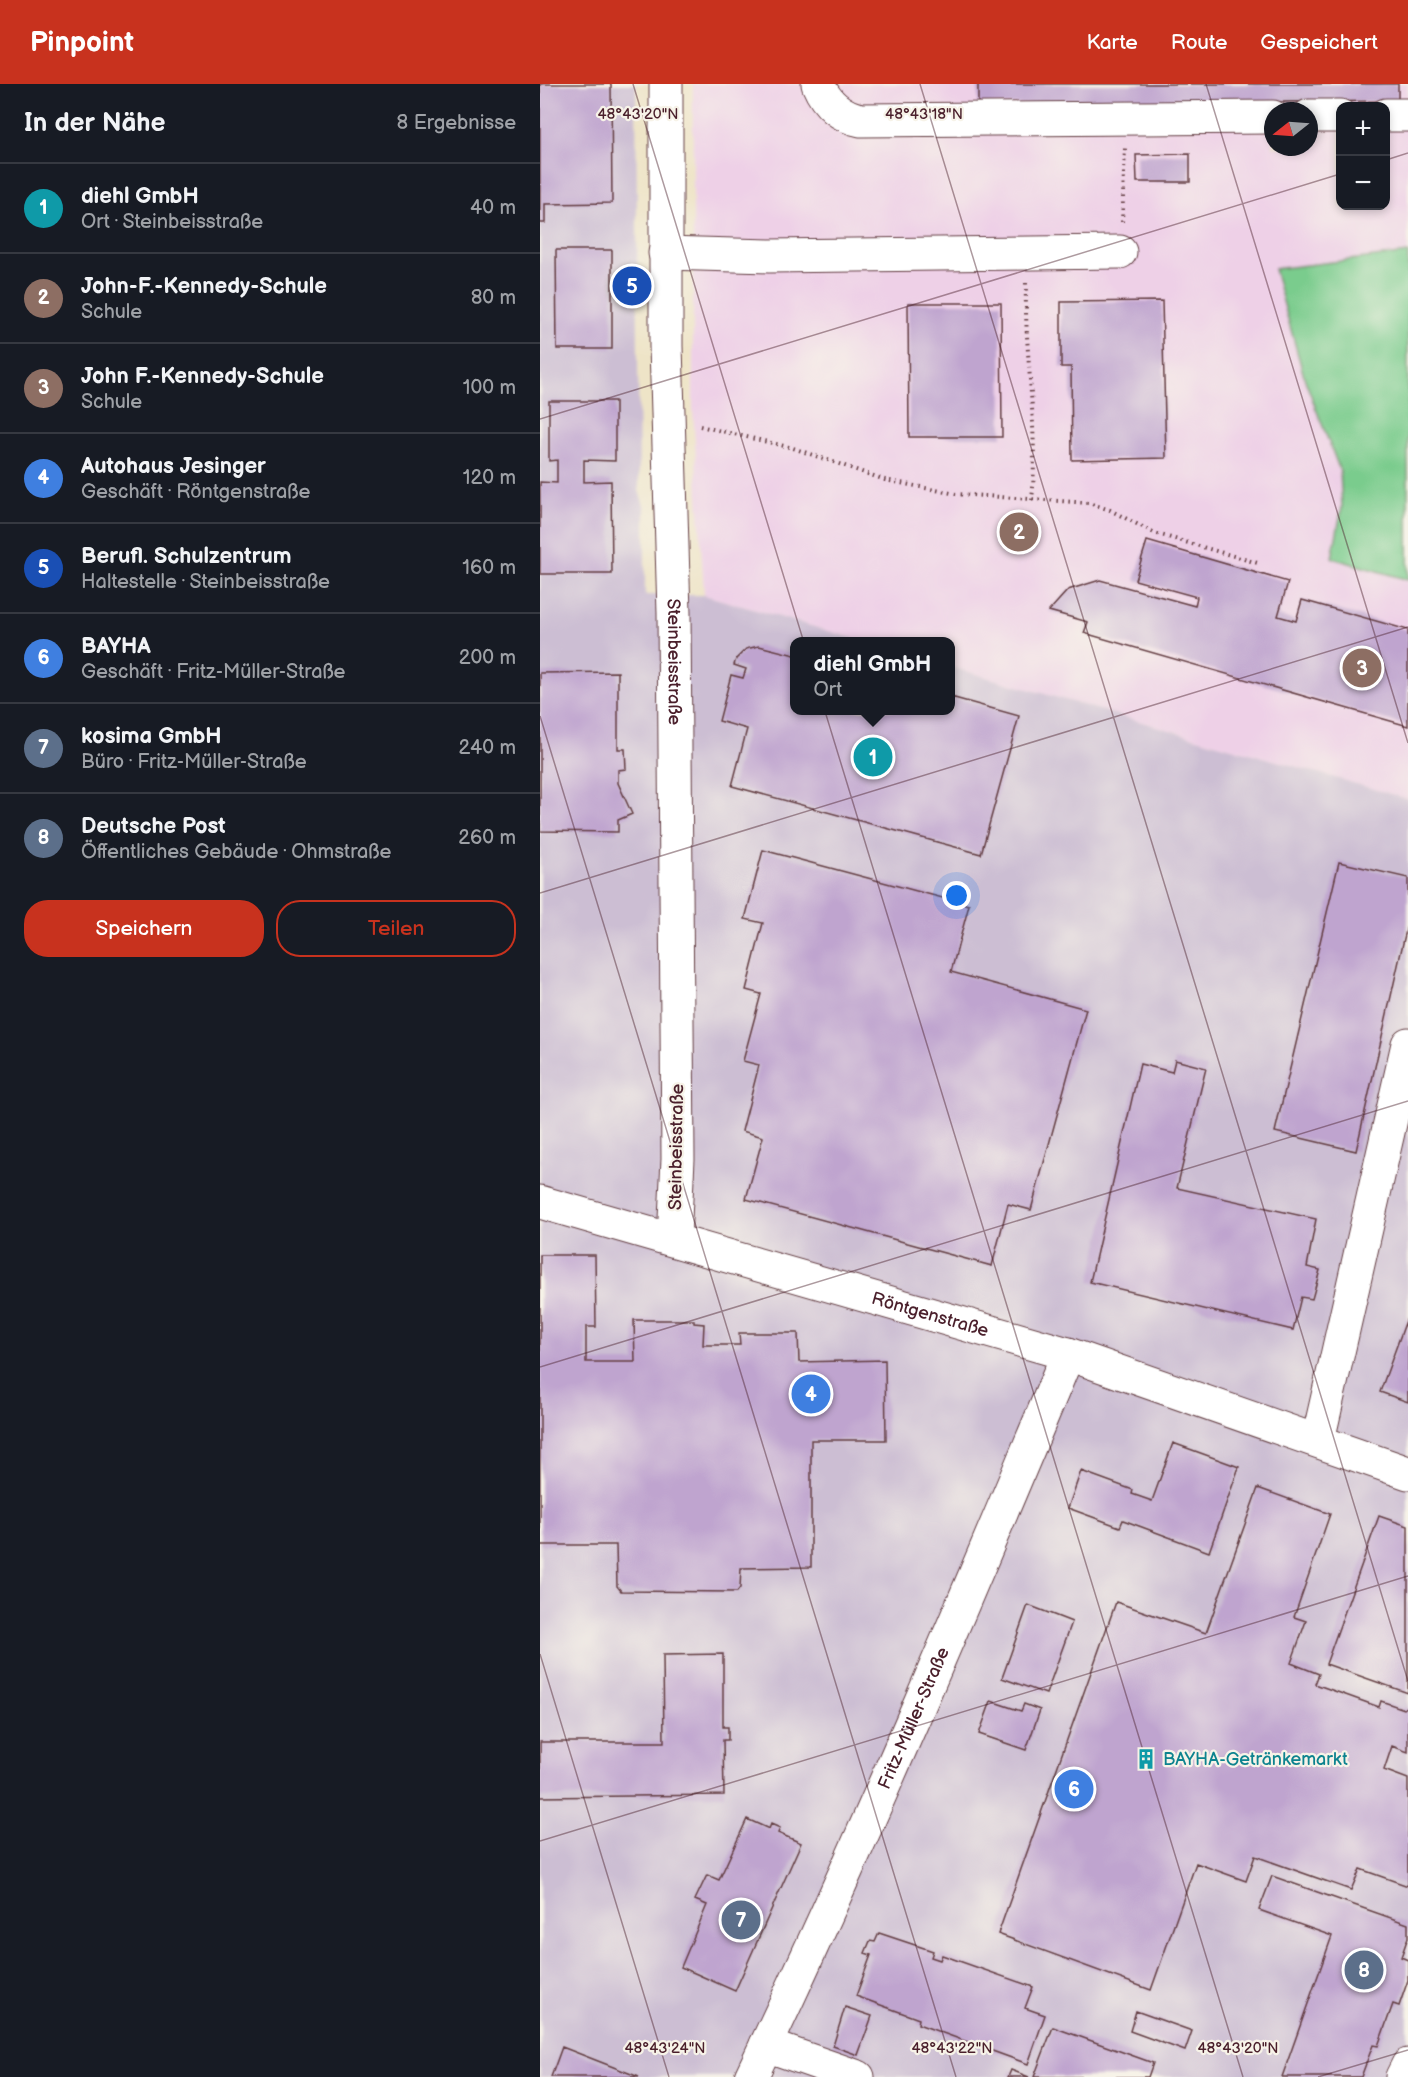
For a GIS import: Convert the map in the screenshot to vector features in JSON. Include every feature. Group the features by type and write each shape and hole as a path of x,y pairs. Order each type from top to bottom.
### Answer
{"street":[{"name":"Steinbeisstraße","path":"666,84 667,424 675,636 678,1170 674,1239"},
{"path":"819,84 824,95 836,109 861,120 1264,117"},
{"path":"1390,116 1408,115"},
{"path":"1318,116 1336,116"},
{"path":"665,253 769,256 1120,252"},
{"path":"1318,1440 1408,1044"},
{"name":"Röntgenstraße","path":"540,1202 1068,1353 1408,1473"},
{"name":"Fritz-Müller-Straße","path":"751,2077 999,1523 1068,1353"},
{"path":"766,2045 858,2077"},
{"path":"1402,2077 1408,2065"}],"path":[{"path":"1120,252 1127,117"},
{"path":"1026,254 1025,332 1034,464 1032,500"},
{"path":"667,424 699,426 792,447 885,480 956,494 1089,503 1154,533 1261,564"}],"shaded area":[{"path":"540,84 636,84 639,491 645,508 645,595 704,595 848,637 790,637 790,715 955,715 955,668 1408,799 1408,2077 540,2077"},
{"path":"693,84 1408,84 1408,253 1274,269 1303,374 1340,471 1342,507 1332,558 1408,580 1408,799 955,668 955,637 848,637 704,595 693,409"}],"green space":[{"path":"1408,253 1408,580 1332,558 1342,507 1340,471 1305,380 1274,269"}],"building":[{"path":"540,84 611,84 612,203 545,204 545,223 540,223"},
{"path":"978,84 1398,84 1398,101 978,105"},
{"path":"1190,154 1190,182 1137,182 1136,155"},
{"path":"556,250 612,250 612,349 557,349"},
{"path":"627,278 637,278 638,302 627,303"},
{"path":"1162,301 1166,458 1072,460 1071,367 1061,367 1061,302"},
{"path":"908,303 1001,303 1002,437 909,437"},
{"path":"549,401 615,401 615,461 584,460 584,482 611,481 612,574 540,574 540,482 557,483 557,460 549,461"},
{"path":"1147,541 1288,582 1278,616 1296,621 1302,600 1408,630 1408,726 1084,633 1088,622 1049,611 1068,590 1100,580 1195,606 1197,597 1135,580"},
{"path":"759,646 790,654 790,715 955,715 955,698 1019,716 981,854 732,786 747,729 719,721 731,675 743,678 746,669 734,665 736,659 746,649"},
{"path":"618,672 618,749 625,749 626,769 618,770 618,783 632,814 618,820 618,832 540,831 540,673"},
{"path":"763,850 969,905 951,972 1086,1009 1031,1210 1008,1204 992,1266 746,1199 763,1137 742,1131 759,1065 743,1061 761,994 746,990 763,923 745,919"},
{"path":"1339,862 1408,878 1408,921 1356,1151 1275,1132"},
{"path":"1175,1060 1206,1068 1177,1188 1316,1219 1307,1267 1320,1270 1312,1299 1301,1297 1293,1330 1090,1282 1140,1064 1172,1072"},
{"path":"540,1255 595,1255 596,1327 586,1327 586,1362 635,1362 634,1320 694,1320 694,1323 704,1324 703,1345 740,1345 739,1333 798,1333 799,1362 885,1360 886,1440 811,1440 811,1567 741,1568 740,1588 737,1592 621,1591 617,1586 616,1545 540,1545"},
{"path":"1408,1315 1408,1402 1380,1392"},
{"path":"1173,1443 1239,1467 1209,1552 1123,1520 1120,1527 1068,1508 1081,1471 1133,1490 1132,1494 1152,1501"},
{"path":"1258,1488 1330,1514 1294,1617 1306,1621 1291,1663 1319,1674 1315,1684 1379,1707 1381,1701 1404,1709 1408,1706 1408,1752 1392,1746 1384,1770 1408,1779 1408,1886 1360,1869 1351,1890 1255,1856 1246,1881 1196,1863 1151,1990 998,1934 1116,1602 1206,1633"},
{"path":"1379,1516 1408,1526 1408,1693 1326,1664"},
{"path":"1028,1605 1072,1622 1046,1694 1002,1678"},
{"path":"723,1654 723,1727 728,1727 728,1740 723,1740 724,1795 540,1797 540,1742 664,1742 663,1655"},
{"path":"991,1701 1021,1711 1024,1704 1040,1710 1026,1750 979,1734"},
{"path":"747,1819 769,1829 771,1824 780,1828 778,1833 801,1843 735,1991 681,1967 707,1905 695,1900 707,1875 719,1880"},
{"path":"1272,1876 1408,1924 1408,1937 1401,1957 1408,1960 1408,1980 1399,2006 1393,2004 1378,2046 1373,2045 1361,2077 1282,2077 1332,1936 1259,1910"},
{"path":"879,1933 933,1951 931,1957 940,1960 942,1955 1033,1987 1025,2008 1045,2015 1028,2064 918,2024 919,2019 856,1996 871,1955 865,1953 870,1941 875,1942"},
{"path":"845,2007 872,2016 858,2055 833,2046"},
{"path":"1136,2011 1192,2031 1185,2051 1130,2031"},
{"path":"1053,2027 1153,2063 1148,2077 1034,2077"},
{"path":"562,2047 639,2077 551,2077"},
{"path":"1011,2070 1029,2077 1008,2077"}],"place":[{"name":"Berufl. Schulzentrum","path":"632,286"},
{"name":"John-F.-Kennedy-Schule","path":"1019,532"},
{"name":"John F.-Kennedy-Schule","path":"1362,668"},
{"name":"diehl GmbH","path":"873,757"},
{"name":"Autohaus Jesinger","path":"811,1394"},
{"name":"BAYHA-Getränkemarkt","path":"1146,1759"},
{"name":"BAYHA","path":"1074,1789"},
{"name":"kosima GmbH","path":"741,1920"},
{"name":"Deutsche Post","path":"1364,1970"}]}
